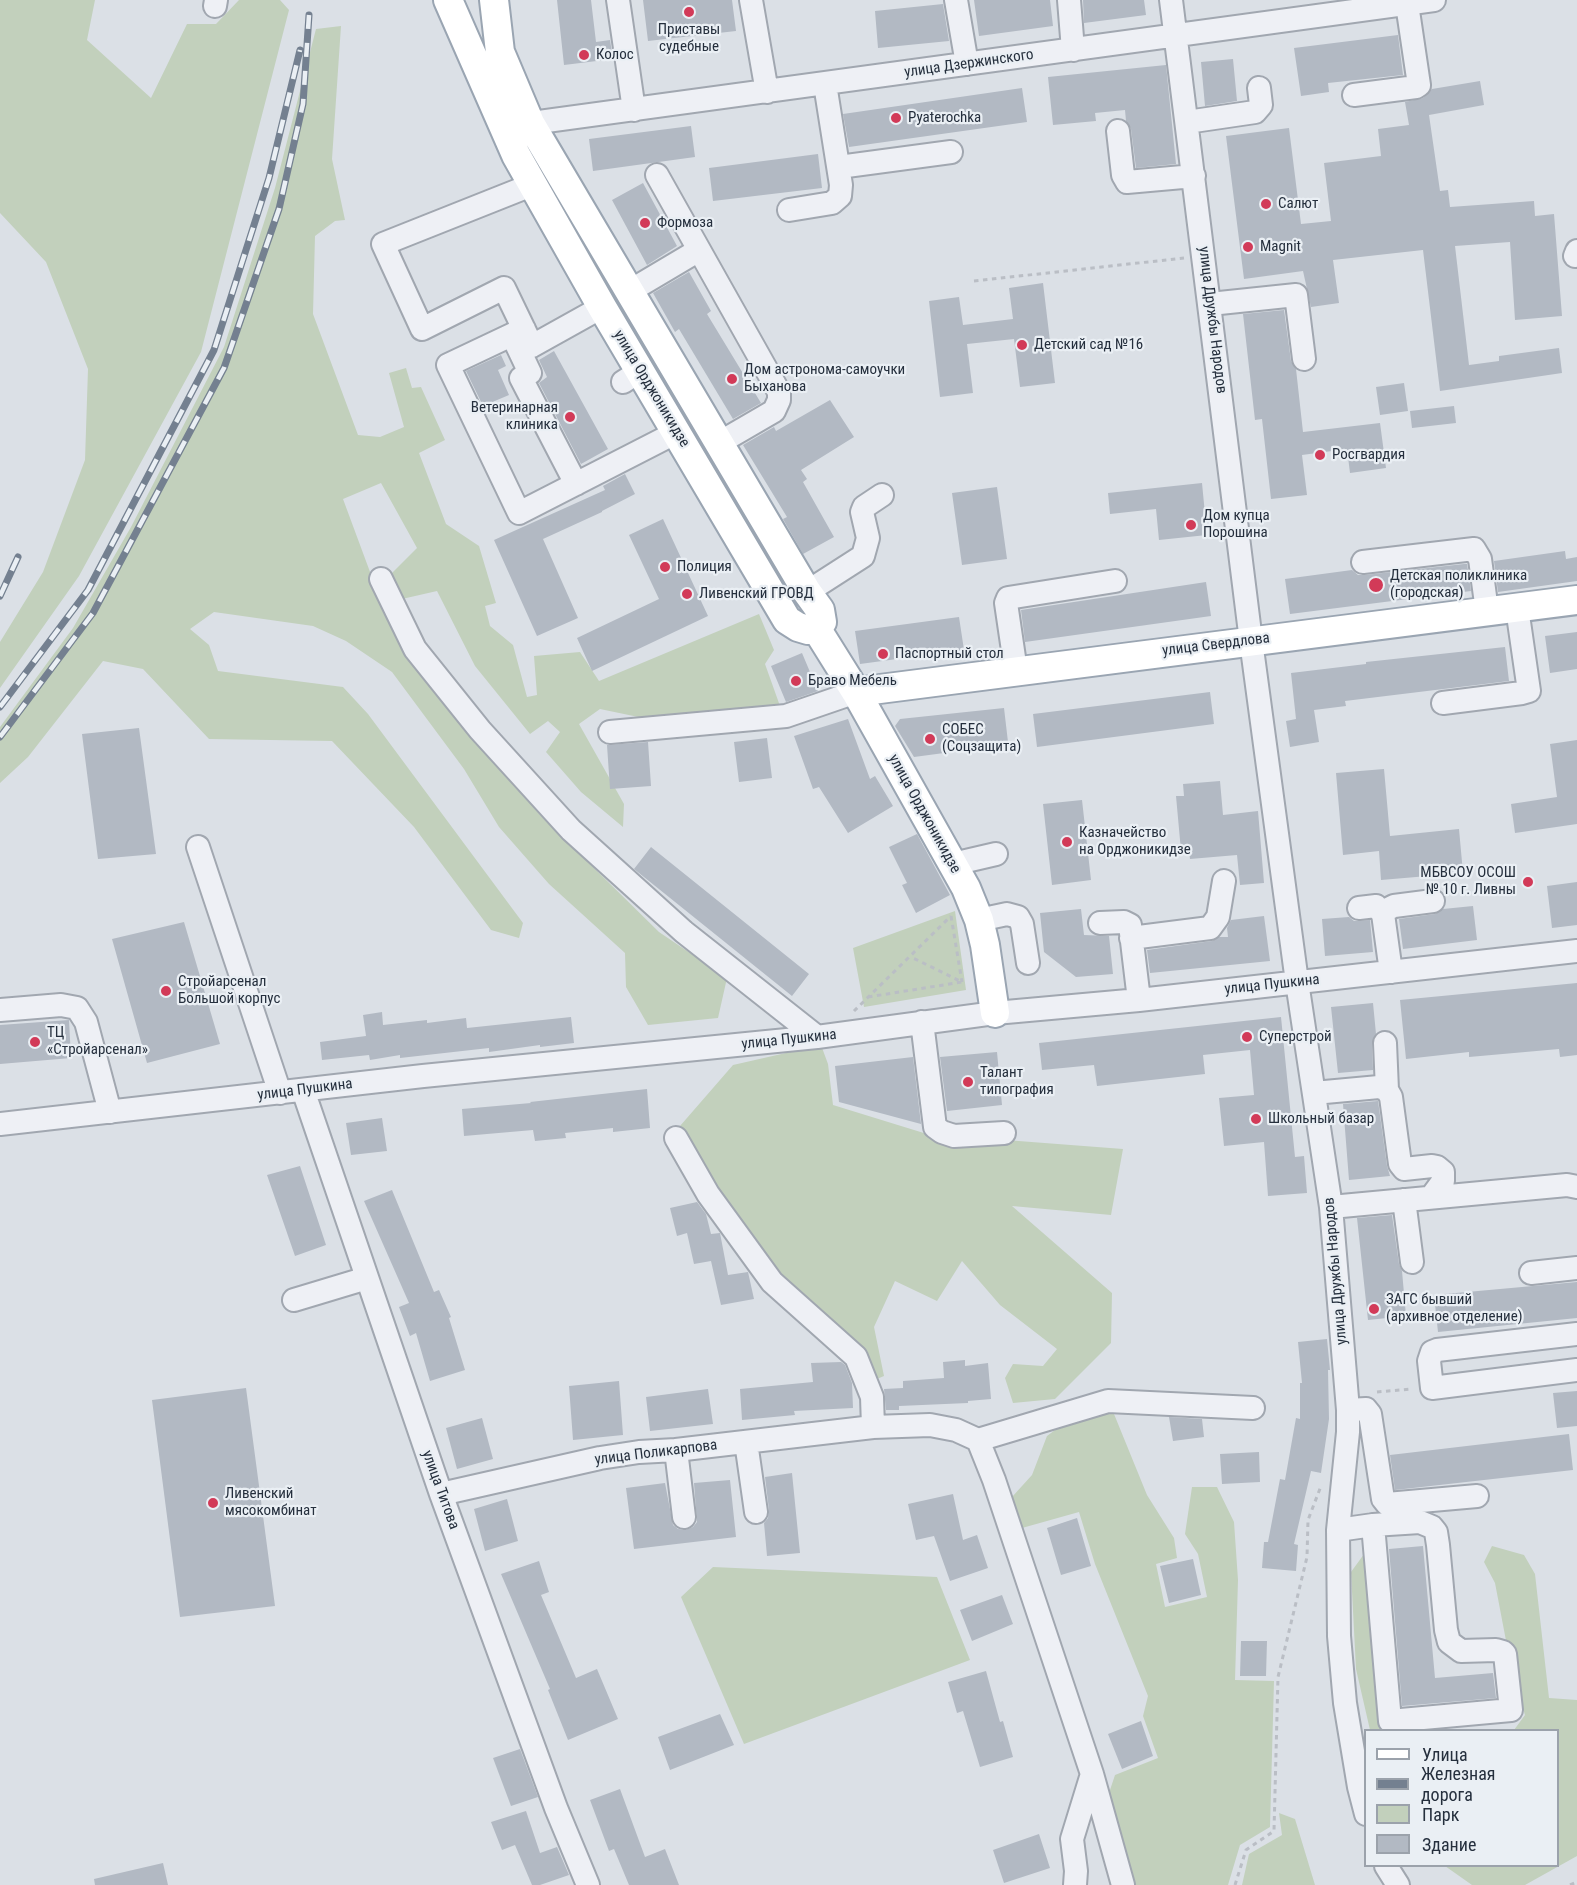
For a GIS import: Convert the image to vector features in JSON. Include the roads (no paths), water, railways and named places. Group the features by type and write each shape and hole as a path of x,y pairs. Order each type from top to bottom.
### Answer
{"main road":[{"path":"448,0 517,125"},
{"path":"494,0 500,52 517,125"},
{"name":"улица Орджоникидзе","path":"517,125 630,291 807,592 820,610 822,621 816,628 808,630 787,620 677,432 632,376 602,307 534,184 517,125"},
{"name":"улица Свердлова","path":"856,692 1577,600"},
{"name":"улица Орджоникидзе","path":"816,628 856,692 953,864 979,920 995,1013"}],"street":[{"path":"618,0 634,110"},
{"path":"751,0 767,92"},
{"path":"956,0 967,64"},
{"path":"1069,0 1073,50"},
{"name":"улица Дружбы Народов","path":"1172,0 1251,641 1297,982 1331,1207 1348,1432 1338,1530 1337,1589 1341,1661 1355,1766 1364,1809"},
{"name":"улица Дзержинского","path":"517,125 1434,0"},
{"path":"1354,95 1419,85 1392,4"},
{"path":"789,210 828,204 839,199 841,185 825,84"},
{"path":"1187,122 1255,112 1261,105 1259,88"},
{"path":"1118,131 1123,176 1127,182 1194,176"},
{"path":"838,167 951,152"},
{"path":"657,175 773,379 780,396 774,411 719,443"},
{"path":"534,184 383,244 422,329 504,288 530,373 521,378 576,484"},
{"path":"630,291 699,250"},
{"path":"1210,304 1296,295 1304,359"},
{"path":"518,332 532,346 602,307"},
{"path":"518,332 448,365 519,513 677,432"},
{"path":"807,592 864,556 868,538 861,516 862,510 882,495"},
{"path":"1363,562 1474,549 1480,560 1487,611"},
{"path":"381,579 415,649 480,730 571,830 684,932 817,1037"},
{"path":"1016,671 1006,603 1008,598 1115,581"},
{"path":"1443,703 1529,691 1517,608"},
{"path":"610,732 786,716 856,692"},
{"path":"198,847 280,1093"},
{"path":"953,864 996,854"},
{"path":"1131,938 1210,928 1218,917 1224,881"},
{"path":"1383,914 1394,906 1433,902"},
{"path":"1359,908 1376,906 1383,914 1391,972"},
{"path":"979,920 1007,914 1018,917 1022,924 1028,963"},
{"path":"1100,923 1128,923 1139,1000"},
{"name":"улица Пушкина","path":"0,1124 817,1037 995,1013 1139,1000 1577,951"},
{"path":"0,1010 61,1005 77,1008 86,1022 110,1112"},
{"path":"922,1022 935,1127 954,1136 1004,1133"},
{"path":"1385,1043 1387,1090"},
{"path":"1314,1093 1379,1087 1387,1090 1391,1095 1400,1164 1404,1169 1432,1166 1443,1172 1443,1181 1432,1196"},
{"name":"улица Титова","path":"303,1090 441,1494 556,1808 588,1885"},
{"path":"676,1138 708,1194 771,1282 856,1357 872,1396 873,1427"},
{"path":"1331,1207 1567,1185 1577,1187"},
{"path":"1404,1200 1412,1262"},
{"path":"1531,1273 1577,1268"},
{"path":"294,1300 367,1278"},
{"path":"1577,1334 1437,1350 1432,1352 1429,1361 1432,1388 1577,1370"},
{"path":"1123,1885 1092,1774 994,1480 978,1440 1108,1401 1253,1408"},
{"path":"1347,1402 1366,1409 1370,1414 1383,1499 1387,1504 1477,1496"},
{"name":"улица Поликарпова","path":"441,1494 600,1458 873,1427 930,1425 956,1430 978,1440"},
{"path":"746,1442 756,1512"},
{"path":"676,1450 684,1517"},
{"path":"1338,1530 1373,1525 1420,1522 1432,1527 1438,1545 1449,1642 1461,1651 1496,1650 1505,1654 1511,1710 1390,1721 1373,1525"},
{"path":"1075,1885 1076,1871 1072,1839 1092,1774"},
{"path":"1387,1867 1398,1885"}],"railway":[{"path":"0,737 93,613 224,368 279,209 303,104 309,15"},
{"path":"0,707 88,590 214,350 269,178 300,50"},
{"path":"0,596 18,557"}],"place":[{"name":"Приставы судебные","path":"689,12"},
{"name":"Колос","path":"584,55"},
{"name":"Pyaterochka","path":"896,118"},
{"name":"Салют","path":"1266,204"},
{"name":"Формоза","path":"645,223"},
{"name":"Magnit","path":"1248,247"},
{"name":"Детский сад №16","path":"1022,345"},
{"name":"Дом астронома-самоучки Быханова","path":"732,379"},
{"name":"Ветеринарная клиника","path":"570,417"},
{"name":"Росгвардия","path":"1320,455"},
{"name":"Дом купца Порошина","path":"1191,525"},
{"name":"Полиция","path":"665,567"},
{"name":"Детская поликлиника (городская)","path":"1376,585"},
{"name":"Ливенский ГРОВД","path":"687,594"},
{"name":"Паспортный стол","path":"883,654"},
{"name":"Браво Мебель","path":"796,681"},
{"name":"СОБЕС (Соцзащита)","path":"930,739"},
{"name":"Казначейство на Орджоникидзе","path":"1067,842"},
{"name":"МБВСОУ ОСОШ № 10 г. Ливны","path":"1528,882"},
{"name":"Стройарсенал Большой корпус","path":"166,991"},
{"name":"Суперстрой","path":"1247,1037"},
{"name":"ТЦ «Стройарсенал»","path":"35,1042"},
{"name":"Талант типография","path":"968,1082"},
{"name":"Школьный базар","path":"1256,1119"},
{"name":"ЗАГС бывший (архивное отделение)","path":"1374,1309"},
{"name":"Ливенский мясокомбинат","path":"213,1503"}]}
